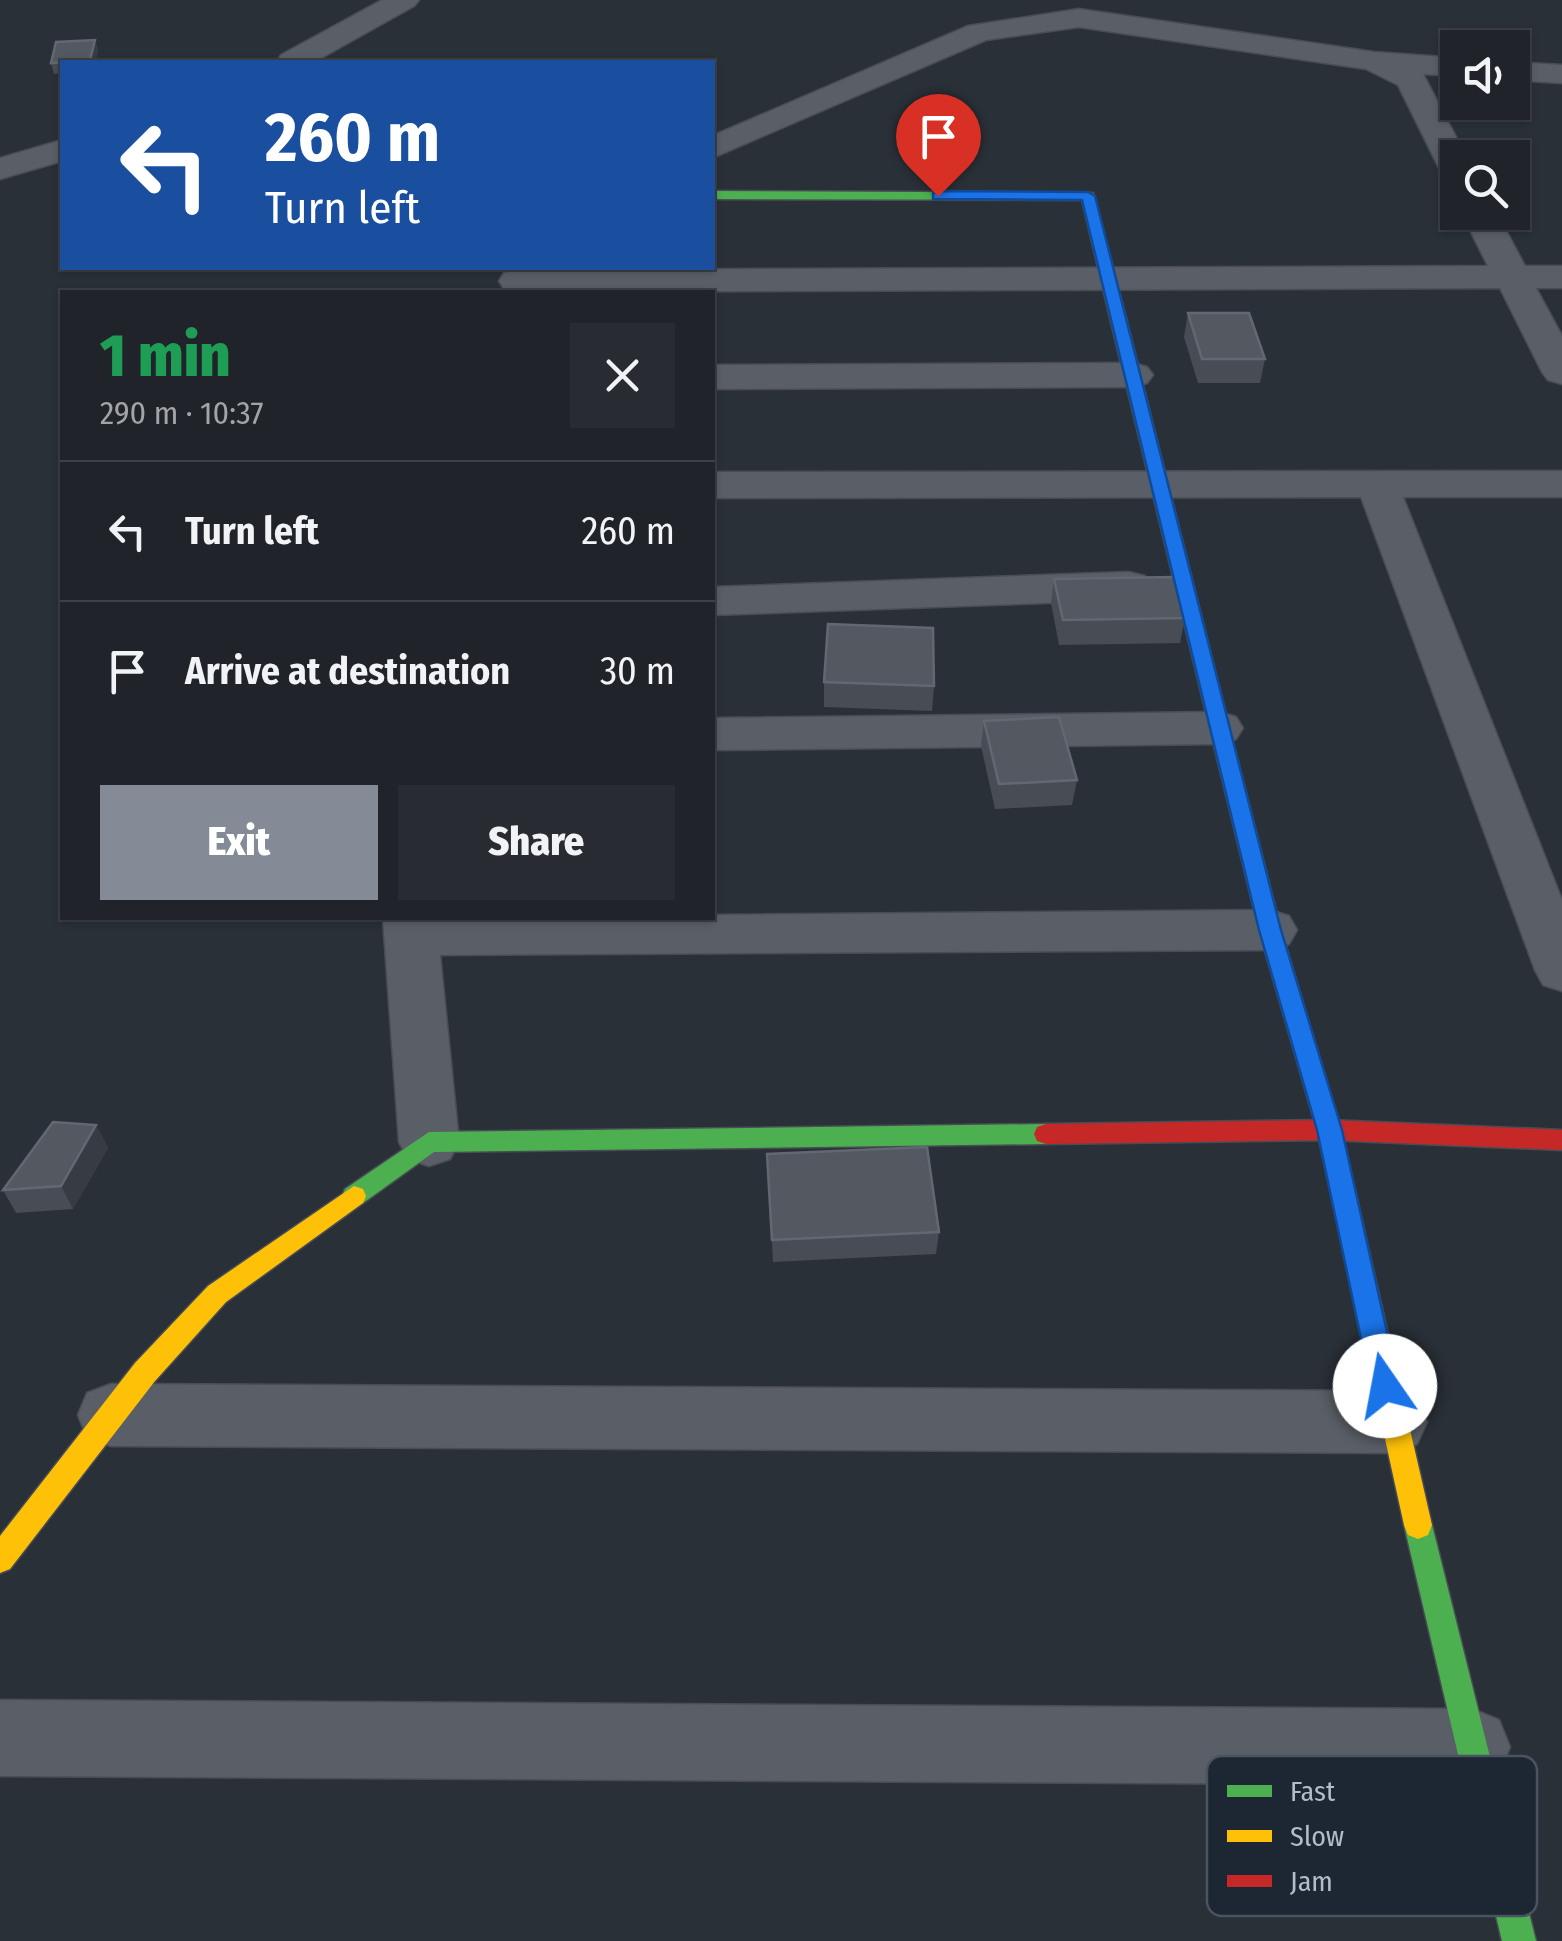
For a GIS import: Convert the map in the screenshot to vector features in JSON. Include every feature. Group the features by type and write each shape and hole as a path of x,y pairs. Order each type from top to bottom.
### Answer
{"street":[{"path":"296,60 404,0"},
{"path":"715,147 979,32 1080,18 1374,61 1440,66"},
{"path":"1374,61 1411,78 1442,140"},
{"path":"1530,72 1562,74"},
{"path":"0,169 60,151"},
{"path":"715,195 1088,196 1270,930 1329,1130 1393,1422 1474,1756"},
{"path":"1487,230 1562,372"},
{"path":"518,280 1562,277"},
{"path":"715,378 1133,376"},
{"path":"1378,484 1562,970"},
{"path":"715,485 1562,484"},
{"path":"715,601 1183,584"},
{"path":"715,734 1219,728"},
{"path":"429,1142 412,926 1270,930"},
{"path":"0,1559 111,1415 217,1294 429,1142 1329,1130 1562,1140"},
{"path":"111,1415 1393,1422"},
{"path":"0,1738 1472,1747"},
{"path":"1513,1916 1519,1941"}],"building":[{"path":"95,40 90,60 51,63 56,42"},
{"path":"1188,313 1249,313 1265,359 1202,359"},
{"path":"1174,577 1185,618 1063,620 1054,579"},
{"path":"828,624 933,628 934,686 824,682"},
{"path":"1059,717 1077,780 999,784 984,721"},
{"path":"53,1122 96,1125 61,1186 3,1190"},
{"path":"927,1147 939,1232 772,1240 767,1154"}],"traffic: fast":[{"path":"715,195 1088,196 1119,322"},
{"path":"354,1196 429,1142 1046,1134"},
{"path":"1418,1525 1474,1756"},
{"path":"1513,1916 1519,1941"}],"traffic: slow":[{"path":"1228,762 1270,930 1329,1130 1418,1525"},
{"path":"0,1559 145,1372 217,1294 354,1196"}],"traffic: jam":[{"path":"1119,322 1228,762"},
{"path":"1046,1134 1329,1130 1562,1140"}],"route":[{"path":"938,196 1088,196 1270,930 1329,1130 1385,1386"}]}
